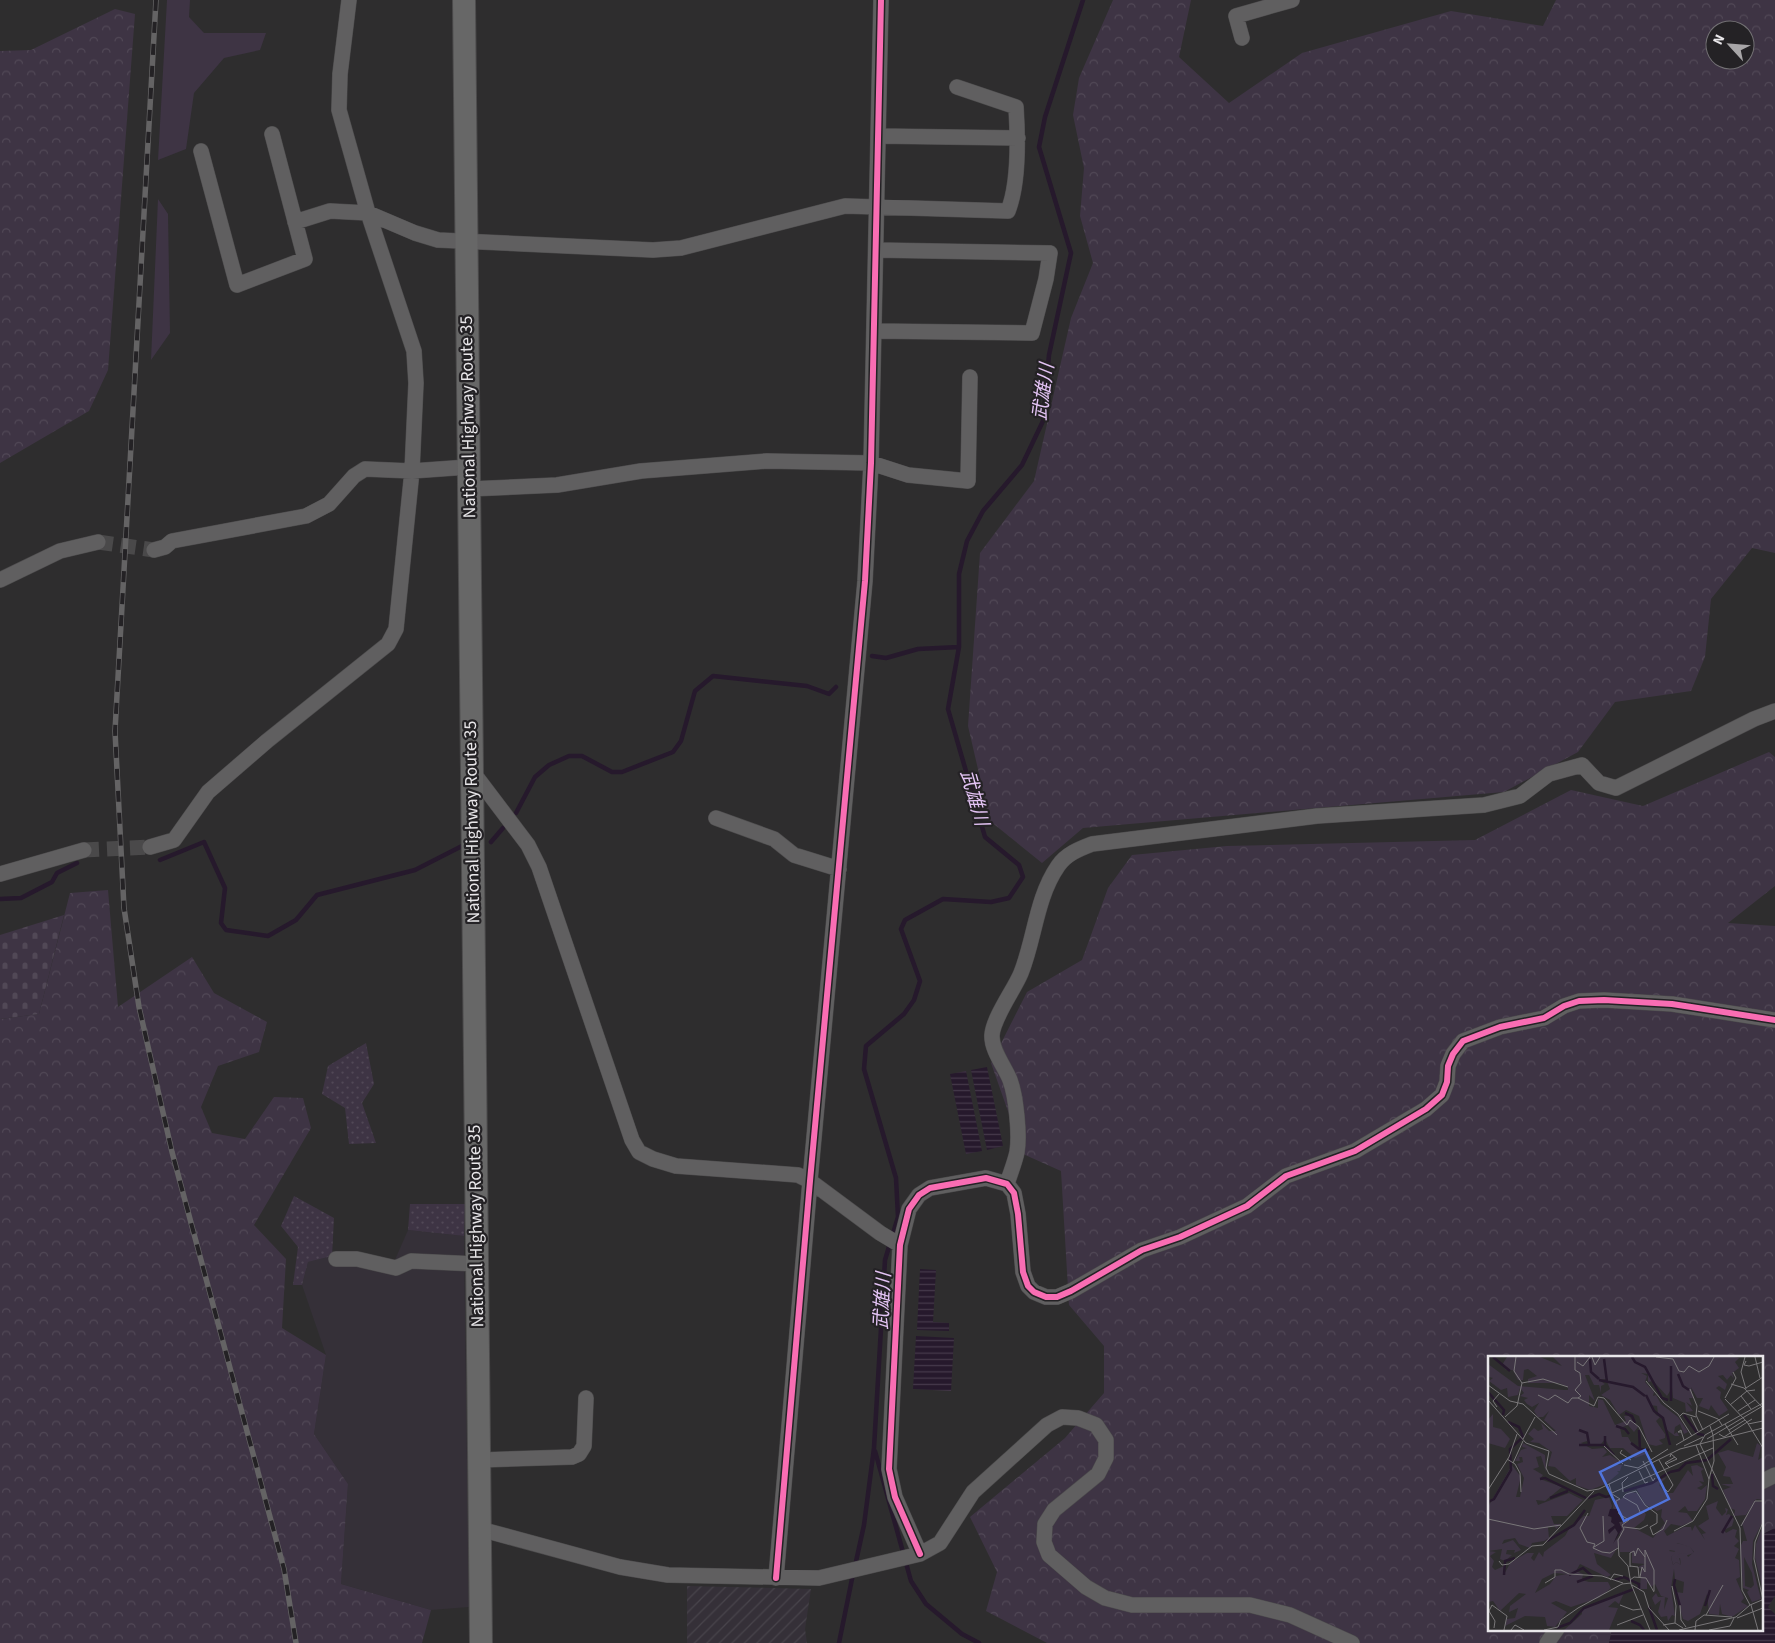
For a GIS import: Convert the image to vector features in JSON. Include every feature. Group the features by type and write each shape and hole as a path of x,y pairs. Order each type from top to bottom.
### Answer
{"highway":[{"name":"National Highway Route 35","path":"464,0 481,1643"}],"street":[{"path":"150,847 174,840 208,792 267,741 388,644 396,629 412,471 416,383 414,351 368,213 339,110 340,74 349,0"},
{"path":"776,1578 865,581 871,463 881,0"},
{"path":"1242,38 1236,16 1273,3 1292,0"},
{"path":"295,222 330,211 368,213 415,233 438,240 653,250 681,248 845,206 1008,211 1013,199 1018,138 1016,107 957,87"},
{"path":"201,151 237,285 305,259 272,134"},
{"path":"878,136 1018,138"},
{"path":"874,331 1032,333 1046,279 1050,253 876,250"},
{"path":"154,550 164,547 172,541 306,516 329,504 354,476 365,469 412,471 468,478 557,485 641,471 768,461 871,463 908,475 968,481 970,377"},
{"path":"0,580 60,552 98,542"},
{"path":"1007,1184 1017,1151 1017,1113 1011,1082 994,1046 992,1035 995,1024 1021,974 1042,898 1059,864 1066,856 1092,844 1317,816 1484,805 1520,796 1549,774 1582,764 1598,783 1616,788 1754,719 1775,711"},
{"path":"471,770 528,845 538,867 632,1140 639,1152 653,1159 676,1166 798,1175 810,1181 880,1233 900,1245"},
{"path":"716,818 774,839 794,855 839,869"},
{"path":"0,874 84,850"},
{"path":"910,1557 888,1469 900,1245 909,1209 919,1195 930,1188 986,1178 1007,1184 1014,1193 1018,1214 1023,1272 1028,1286 1034,1292 1046,1297 1057,1297 1071,1292 1142,1250 1180,1237 1247,1206 1286,1176 1355,1151 1426,1109 1442,1095 1447,1082 1448,1066 1453,1054 1463,1041 1500,1027 1544,1018 1564,1006 1579,1001 1604,1000 1672,1004 1775,1020"},
{"path":"336,1259 357,1259 396,1268 411,1261 477,1264"},
{"path":"480,1460 572,1457 578,1454 584,1446 586,1398"},
{"path":"480,1529 620,1567 668,1575 776,1578 826,1576 910,1557 940,1543 974,1492 1047,1425 1062,1417 1078,1418 1096,1425 1106,1440 1106,1458 1098,1474 1054,1510 1045,1524 1044,1542 1050,1555 1086,1587 1105,1598 1132,1605 1250,1605 1290,1615 1352,1643"},
{"path":"1762,1482 1775,1475"},
{"path":"1547,1643 1556,1630"}],"shaded area":[{"path":"987,1067 1003,1146 987,1150 971,1070"},
{"path":"966,1071 982,1151 966,1154 950,1074"},
{"path":"408,1230 464,1236 469,1607 431,1610 341,1584 348,1484 314,1434 326,1355 302,1285 308,1262 332,1256 394,1262"},
{"path":"920,1269 936,1270 933,1322 949,1323 949,1331 917,1330"},
{"path":"916,1336 954,1338 951,1391 913,1389"},
{"path":"1775,1528 1775,1596 1768,1607 1775,1614 1775,1643 1609,1643 1612,1630 1762,1630 1762,1534"},
{"path":"687,1586 811,1589 805,1629 807,1643 687,1643"}],"green space":[{"path":"167,0 190,0 189,17 204,33 266,33 260,50 224,58 194,93 186,149 158,160"},
{"path":"1113,0 1191,0 1179,57 1229,103 1302,53 1451,11 1543,26 1556,0 1775,0 1775,553 1752,548 1711,599 1705,657 1691,691 1615,702 1578,752 1504,792 1083,828 1042,863 990,821 968,726 980,553 1034,481 1071,318 1093,263 1080,216 1084,168 1073,115 1079,78"},
{"path":"115,9 135,14 108,370 89,411 0,463 0,51 31,50"},
{"path":"158,199 168,214 170,333 151,360"},
{"path":"1769,752 1775,757 1775,886 1728,923 1775,926 1775,1528 1762,1534 1762,1356 1488,1356 1488,1630 1612,1630 1609,1643 1047,1643 986,1611 997,1572 970,1517 1065,1438 1104,1393 1104,1346 1069,1305 1061,1171 1023,1154 991,1063 1027,992 1082,960 1108,888 1132,855 1227,846 1475,840 1571,790 1643,806"},
{"path":"108,890 118,1007 192,957 214,993 267,1022 259,1052 218,1066 201,1107 212,1133 245,1139 274,1097 303,1098 311,1128 254,1225 286,1259 282,1328 326,1355 314,1434 348,1484 341,1584 431,1610 422,1643 0,1643 0,1019 39,1014 70,893"},
{"path":"64,915 39,1014 0,1019 0,935"},
{"path":"366,1043 374,1084 362,1103 376,1143 349,1144 345,1108 322,1094 328,1066"},
{"path":"294,1196 334,1218 332,1256 308,1262 302,1285 293,1285 298,1247 281,1226"},
{"path":"410,1204 465,1204 464,1236 408,1230"}],"waterway":[{"name":"武雄川","path":"855,1566 864,1525 874,1448 885,1260 898,1217 896,1178 864,1069 866,1046 904,1014 914,1000 920,981 901,929 905,920 943,899 991,902 1009,898 1023,877 1019,865 985,837 948,709 959,647 959,574 967,541 983,511 1022,465 1043,421 1049,355 1071,253 1039,147 1045,117 1083,0"},
{"path":"872,656 886,658 918,649 959,647"},
{"path":"516,813 535,777 549,765 569,756 582,756 612,772 622,772 673,752 681,741 695,691 713,676 807,686 829,694 836,687"},
{"path":"491,842 503,828"},
{"path":"160,860 204,842 225,888 221,923 226,930 268,936 296,920 317,895 415,870 462,846"},
{"path":"0,899 21,898 52,882 57,873 77,863"},
{"path":"875,1451 911,1581 926,1604 962,1634 979,1643"},
{"name":"武雄川","path":"839,1643 853,1574"}],"tunnel":[{"path":"98,542 154,550"},
{"path":"84,850 150,847"}],"railway":[{"path":"156,0 115,731 124,908 139,1007 172,1152 284,1569 296,1643"}],"cycle path":[{"path":"776,1578 865,581 871,463 881,0"},
{"path":"920,1554 895,1497 889,1469 900,1245 909,1209 919,1195 930,1188 986,1178 1007,1184 1014,1193 1018,1214 1023,1272 1028,1286 1034,1292 1046,1297 1057,1297 1071,1291 1142,1250 1180,1237 1247,1206 1286,1176 1355,1151 1426,1109 1442,1095 1447,1082 1448,1066 1453,1054 1463,1041 1500,1027 1544,1018 1564,1006 1579,1001 1604,1000 1672,1004 1775,1020"}]}
